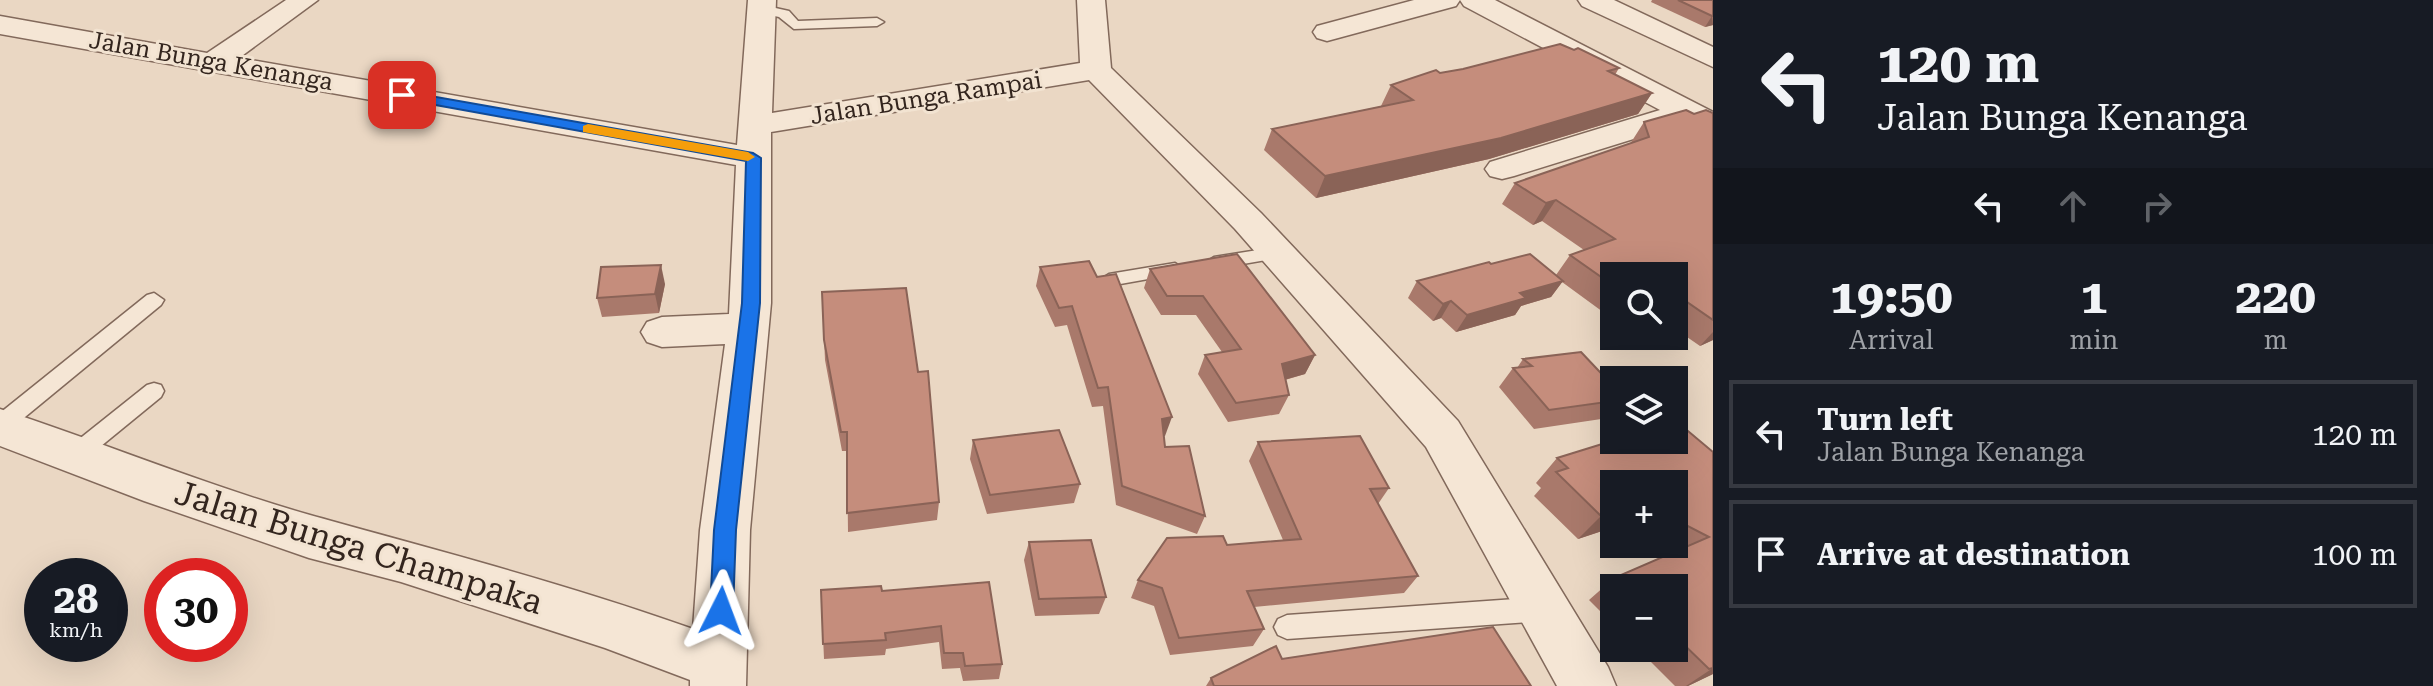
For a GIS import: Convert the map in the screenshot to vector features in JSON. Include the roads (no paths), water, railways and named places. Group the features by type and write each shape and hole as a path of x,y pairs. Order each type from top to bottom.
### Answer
{"street":[{"path":"215,61 304,0"},
{"path":"1091,0 1096,70 1277,253 1442,434 1588,686"},
{"path":"1327,32 1446,0"},
{"path":"1474,0 1700,118"},
{"path":"1592,0 1713,58"},
{"path":"718,676 725,530 748,328 762,5"},
{"name":"Jalan Bunga Kenanga","path":"0,25 215,61 754,142"},
{"name":"Jalan Bunga Rampai","path":"754,142 1096,70"},
{"path":"1502,169 1700,118"},
{"path":"662,332 748,328"},
{"name":"Jalan Bunga Champaka","path":"0,426 161,487 309,536 401,560 606,623 718,676"}],"lane":[{"path":"762,5 777,10 794,25 877,22"},
{"path":"1109,280 1277,253"},
{"path":"0,426 154,300"},
{"path":"76,454 154,391"},
{"path":"1287,627 1543,609"}]}
